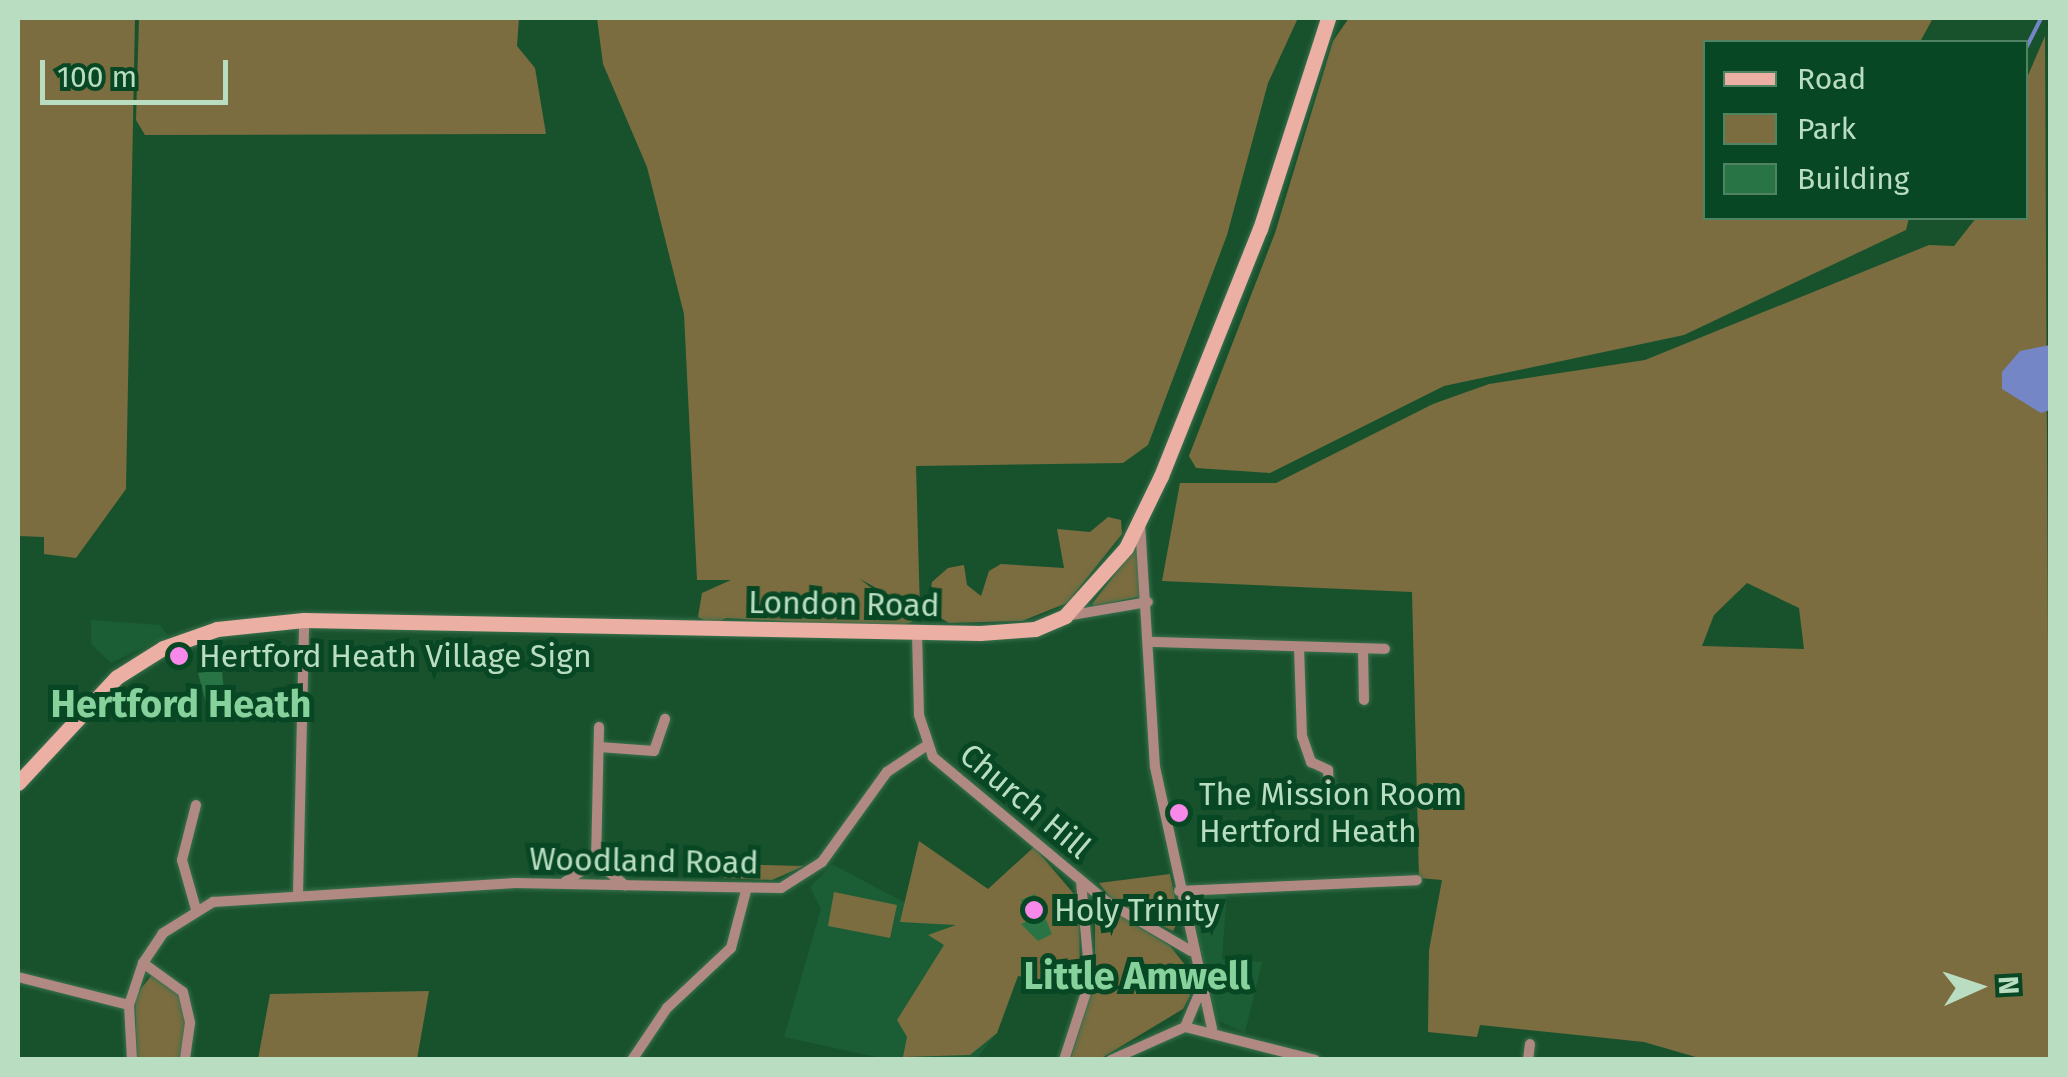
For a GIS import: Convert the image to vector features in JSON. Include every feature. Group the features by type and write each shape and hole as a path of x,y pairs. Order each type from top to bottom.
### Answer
{"main road":[{"name":"London Road","path":"18,783 96,694 149,655 217,629 304,620 917,633 1019,631 1065,616 1110,571 1140,524 1260,229 1328,18"}],"street":[{"path":"1140,524 1152,642 1155,767 1191,951 1212,1030"},
{"path":"1065,616 1148,602"},
{"path":"298,894 304,620"},
{"name":"Church Hill","path":"917,633 926,746 1081,882 1191,951"},
{"path":"1152,642 1385,649"},
{"path":"1299,646 1302,736 1310,762 1328,770 1330,786"},
{"path":"1363,649 1364,700"},
{"path":"599,746 649,753 662,744 666,719"},
{"path":"596,861 599,728"},
{"name":"Woodland Road","path":"196,908 234,898 564,883 746,890 804,878 887,772 926,746"},
{"path":"132,1060 129,1006 143,964 164,933 196,908 182,860 196,805"},
{"path":"564,883 596,861"},
{"path":"596,861 625,886"},
{"path":"1179,891 1416,880"},
{"path":"1064,1060 1090,980 1081,882"},
{"path":"632,1060 667,1008 731,948 746,890"},
{"path":"143,964 183,992 190,1023 186,1060"},
{"path":"18,977 129,1006"},
{"path":"1185,1028 1200,991"},
{"path":"1111,1060 1185,1028 1212,1030 1314,1060"},
{"path":"1528,1060 1530,1044"}],"shaded area":[{"path":"91,620 160,625 168,636 111,663 91,644"},
{"path":"832,864 905,903 901,922 958,924 997,1033 976,1059 885,1059 784,1037 821,909 810,887"},
{"path":"1227,890 1222,959 1262,962 1245,1033 1217,1020 1188,894"}],"green space":[{"path":"18,18 135,18 126,489 76,558 44,554 44,537 18,536"},
{"path":"139,18 519,18 517,46 535,68 546,134 145,135 136,120"},
{"path":"597,18 1298,18 1268,83 1227,235 1148,445 1123,463 916,466 920,612 860,579 913,621 899,628 726,618 713,625 698,617 702,593 731,580 697,580 684,314 647,167 603,64"},
{"path":"1349,18 1933,18 1921,40 1703,40 1703,220 1908,220 1906,230 1684,335 1444,386 1270,473 1196,468 1189,456 1275,233 1333,41"},
{"path":"2045,36 2050,1059 1706,1060 1644,1042 1480,1025 1477,1037 1428,1032 1429,950 1442,880 1419,878 1412,592 1162,581 1180,483 1276,483 1433,404 1489,384 1645,360 1929,245 1954,246 1974,220 2028,220 2028,75","holes":["1747,583 1799,608 1804,649 1702,646 1714,615"]},
{"path":"1108,517 1121,520 1122,534 1067,603 1022,621 949,623 928,610 932,582 948,568 964,565 967,585 981,596 989,571 1001,564 1064,568 1057,529 1090,532"},
{"path":"1138,544 1142,596 1094,606 1092,604"},
{"path":"919,841 988,889 1034,847 1079,900 1080,985 1018,976 997,1033 970,1055 903,1057 907,1037 897,1020 944,945 928,935 956,925 900,922"},
{"path":"724,864 804,866 772,880 724,878"},
{"path":"1170,874 1179,919 1173,931 1112,900 1099,883"},
{"path":"834,892 897,905 890,938 828,926"},
{"path":"1095,900 1170,946 1186,966 1190,996 1183,1009 1100,1059 1070,1060 1095,980"},
{"path":"152,975 181,995 187,1024 180,1059 137,1060 135,996"},
{"path":"429,991 417,1059 258,1059 270,994"}],"water":[{"path":"2050,345 2050,410 2041,413 2002,389 2002,372 2020,351"}],"building":[{"path":"222,670 226,716 210,718 198,673"},
{"name":"Holy Trinity","path":"1035,894 1052,934 1038,941 1021,924 1029,920 1021,900"}],"waterway":[{"path":"2028,44 2041,18"}],"place":[{"name":"Hertford Heath Village Sign","path":"179,656"},
{"name":"The Mission Room Hertford Heath","path":"1179,813"},
{"name":"Holy Trinity","path":"1034,910"}],"district":[{"name":"Hertford Heath","path":"181,705"},
{"name":"Little Amwell","path":"1137,977"}]}
